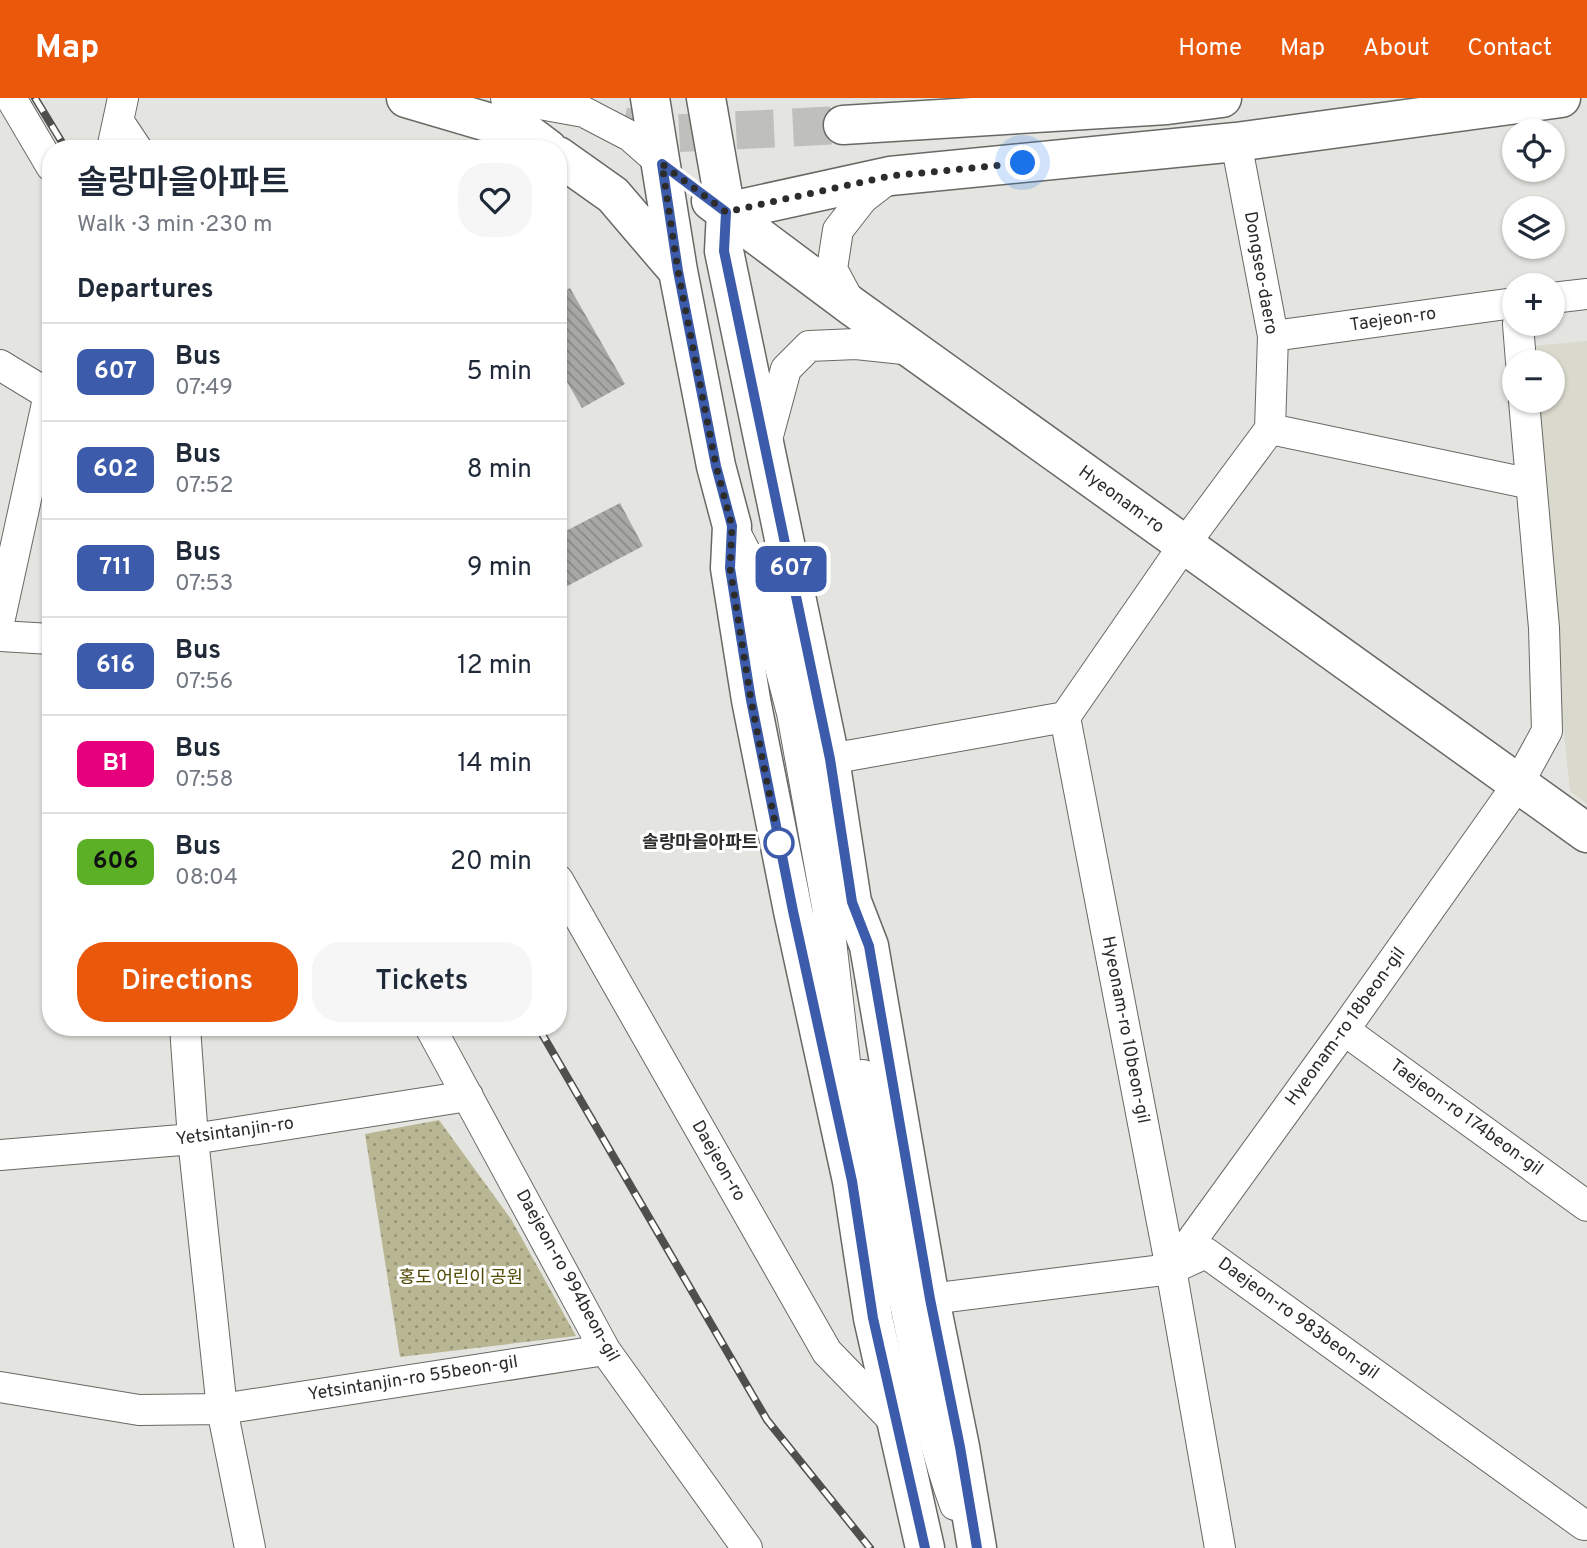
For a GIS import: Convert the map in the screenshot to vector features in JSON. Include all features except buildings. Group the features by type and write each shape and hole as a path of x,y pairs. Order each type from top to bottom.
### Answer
{"main road":[{"path":"406,98 528,134 536,140"},
{"path":"650,98 678,271 716,466 732,526 730,568 751,700 793,911 852,1181 873,1318 925,1548"},
{"path":"706,98 726,212 724,251 830,759 852,902 869,946 930,1299 977,1548"},
{"path":"844,125 1167,105 1222,98"},
{"path":"726,212 890,176 1236,142 1561,98"},
{"path":"567,162 612,195 678,271"},
{"name":"Hyeonam-ro","path":"662,164 853,307 1587,833"}],"street":[{"path":"11,98 42,151"},
{"path":"506,98 584,112 630,136 662,164"},
{"path":"118,123 130,140"},
{"name":"Dongseo-daero","path":"1236,142 1273,336 1270,429"},
{"path":"853,307 832,270 838,230 863,198 890,176"},
{"path":"1565,297 1587,294"},
{"name":"Taejeon-ro","path":"1273,336 1502,305"},
{"path":"765,443 786,369 809,346 856,344 913,350"},
{"path":"0,365 42,387"},
{"path":"1518,784 1547,731 1544,628 1525,413"},
{"path":"0,618 42,427"},
{"path":"830,759 1065,717 1184,545 1270,429 1531,484"},
{"path":"0,636 42,638"},
{"name":"Hyeonam-ro 10beon-gil","path":"1065,717 1171,1269 1220,1548"},
{"name":"Hyeonam-ro 18beon-gil","path":"1171,1269 1345,1030 1518,784"},
{"name":"Daejeon-ro","path":"567,896 827,1352 899,1427"},
{"path":"852,902 846,937 869,1117 926,1403 971,1548"},
{"name":"Taejeon-ro 174beon-gil","path":"1345,1030 1587,1206"},
{"path":"186,1036 193,1139 222,1409 250,1548"},
{"name":"Daejeon-ro 994beon-gil","path":"435,1036 605,1350 747,1548"},
{"name":"Yetsintanjin-ro","path":"0,1155 193,1139 468,1096"},
{"name":"Daejeon-ro 983beon-gil","path":"930,1299 1171,1269 1206,1253 1585,1531"},
{"name":"Yetsintanjin-ro 55beon-gil","path":"0,1387 139,1410 222,1409 605,1350"}],"shaded area":[{"path":"1587,341 1587,804 1570,791 1531,413 1565,413 1565,350 1524,350 1524,347"}],"green space":[{"name":"홍도 어린이 공원","path":"439,1120 511,1219 576,1336 400,1357 365,1134"}],"tunnel":[{"path":"623,126 661,134 843,125"}],"railway":[{"path":"35,98 61,140"},
{"path":"543,1036 767,1420 870,1548"}],"bus line":[{"name":"607","path":"925,1548 873,1318 852,1181 793,911 751,700 730,568 732,526 716,466 678,271 662,164 726,212 724,251 830,759 852,902 869,946 930,1299 977,1548"}],"place":[{"name":"솔랑마을아파트","path":"779,843"}],"route":[{"path":"779,843 751,700 730,568 732,526 716,466 678,271 662,164 726,212 890,176 1023,163"}]}
